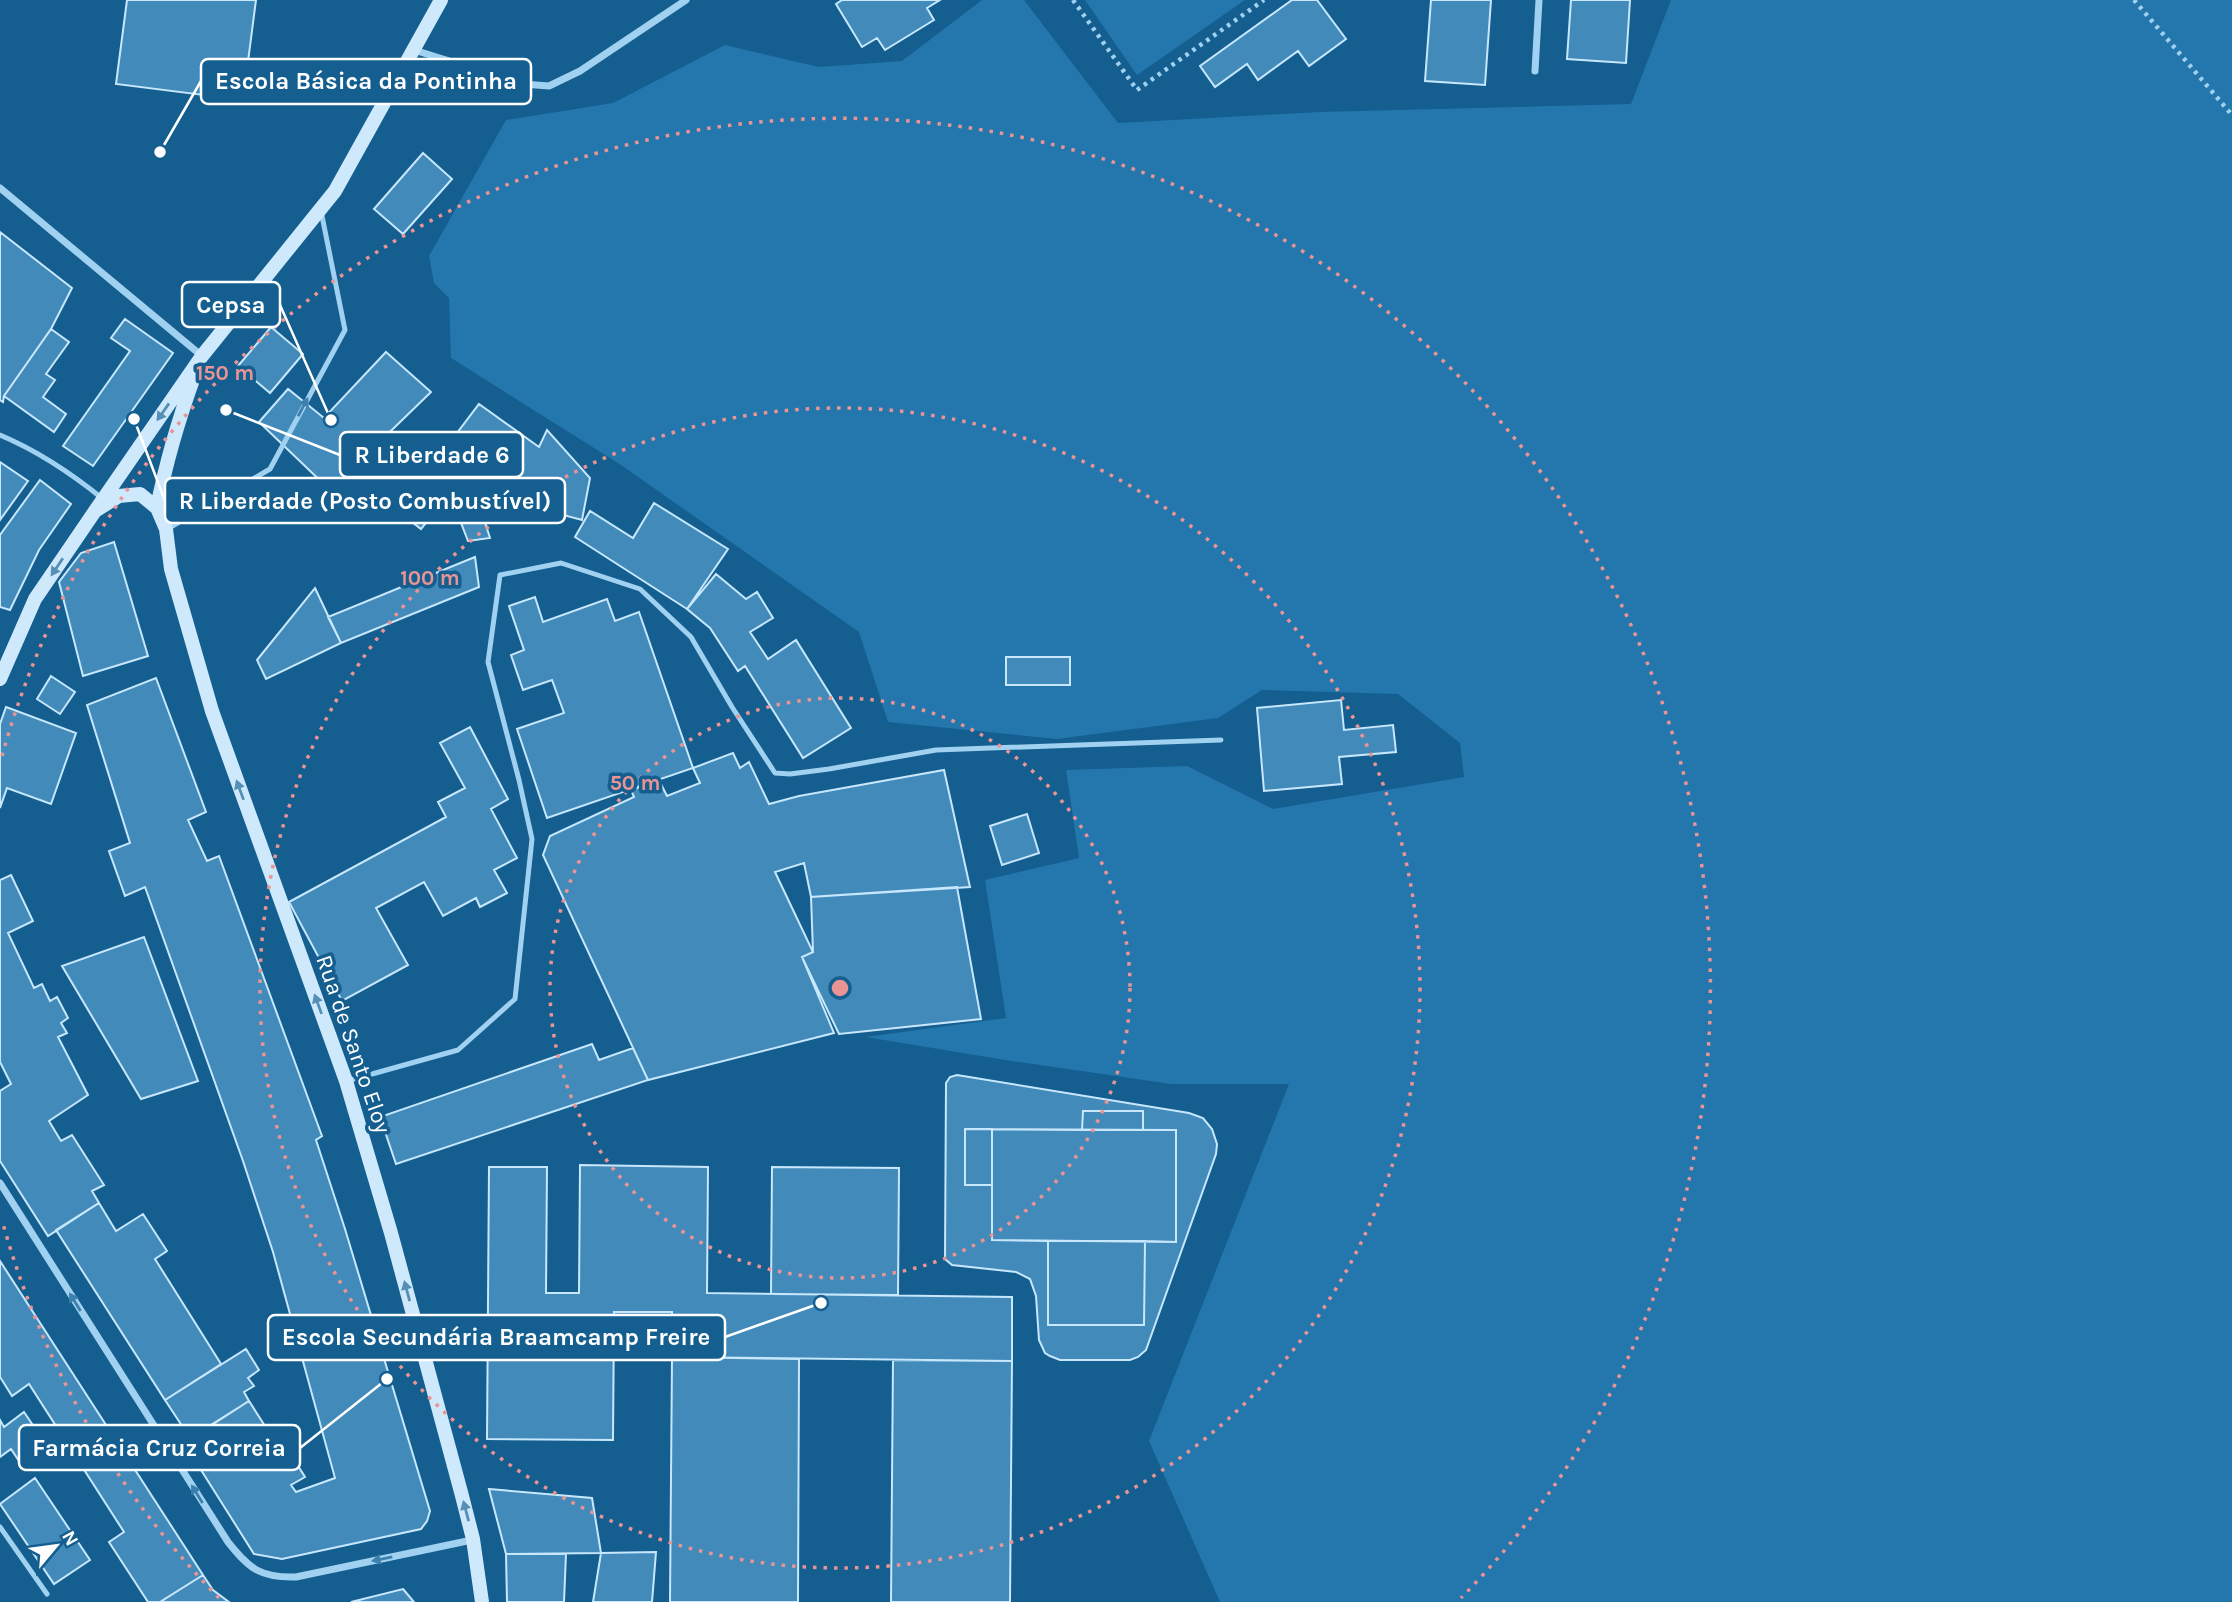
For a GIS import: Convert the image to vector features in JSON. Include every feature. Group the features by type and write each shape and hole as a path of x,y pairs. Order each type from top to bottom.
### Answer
{"main road":[{"path":"0,679 35,599 99,505 202,356 335,191 442,0"},
{"path":"99,505 120,496 140,494 157,508 164,472 202,356"},
{"name":"Rua de Santo Eloy","path":"157,508 166,529 172,569 212,711 346,1081 391,1233 473,1539 482,1602"}],"street":[{"path":"414,50 523,84 549,86 580,71 686,0"},
{"path":"1535,71 1538,0"},
{"path":"0,188 202,356"},
{"path":"0,1183 228,1542 254,1570 275,1577 296,1577 473,1539"}],"lane":[{"path":"166,529 270,468 345,330 321,210"},
{"path":"0,435 29,447 75,477 99,505"},
{"path":"346,1081 458,1050 515,999 531,839 519,780 488,662 500,575 561,563 640,589 691,637 732,707 775,772 790,774 830,769 936,750 1221,740"},
{"path":"0,1527 47,1594"}],"path":[{"path":"1073,0 1137,90 1264,0"},
{"path":"2134,0 2232,116"}],"shaded area":[{"path":"982,0 1024,0 1118,123 1319,112 1631,104 1671,0 2232,0 2232,1602 1220,1602 1149,1441 1289,1084 1171,1084 866,1037 1006,1018 985,880 1079,858 1066,770 1187,766 1273,809 1464,777 1460,743 1398,694 1262,690 1218,718 1057,739 888,722 859,632 621,465 451,358 449,298 434,283 429,256 506,120 613,103 725,45 819,67 902,61"},
{"path":"1085,0 1245,0 1137,75"}],"building":[{"path":"127,0 256,0 243,100 116,84"},
{"path":"842,0 940,0 927,8 934,20 885,50 877,38 862,47 836,4"},
{"path":"1292,0 1317,0 1346,39 1309,66 1298,51 1258,80 1247,64 1215,87 1200,66"},
{"path":"1431,0 1491,0 1485,85 1425,81"},
{"path":"1571,0 1630,0 1626,63 1567,59"},
{"path":"423,153 452,179 403,234 374,209"},
{"path":"0,232 72,288 51,329 4,396 3,402 0,400"},
{"path":"125,319 173,353 93,466 63,446 130,351 111,338"},
{"path":"271,327 303,354 270,393 238,366"},
{"path":"51,329 69,342 46,374 55,380 43,397 66,414 54,432 4,396"},
{"path":"386,352 431,392 330,490 259,422 288,389 324,418"},
{"path":"479,404 539,447 547,430 590,478 582,520 496,497 504,513 483,516 490,538 468,541 458,515 470,493 456,485 421,529 398,511"},
{"path":"0,462 28,481 0,520"},
{"path":"40,480 71,504 39,550 10,610 0,607 0,535"},
{"path":"654,503 728,549 687,609 575,537 590,511 633,538"},
{"path":"114,542 148,656 83,676 59,582 81,553"},
{"path":"475,557 479,587 341,643 328,617"},
{"path":"716,574 746,599 757,592 773,618 750,632 768,659 796,640 851,728 803,758 745,666 738,671 710,628 687,609"},
{"path":"315,588 341,643 266,679 257,660"},
{"path":"535,597 543,622 607,599 615,621 639,612 693,768 547,818 517,729 564,713 552,680 523,690 511,655 524,650 509,606"},
{"path":"1006,657 1070,657 1070,685 1006,685"},
{"path":"51,676 75,692 60,714 37,699"},
{"path":"156,678 206,812 188,820 207,861 219,856 322,1136 316,1140 430,1511 421,1529 282,1559 254,1554 184,1443 249,1401 272,1437 278,1434 305,1477 291,1485 296,1492 335,1478 273,1252 145,887 125,896 109,851 130,843 87,705"},
{"path":"1341,700 1344,730 1393,725 1396,752 1339,757 1342,784 1264,791 1257,708"},
{"path":"6,707 76,733 51,804 7,788 0,808 0,724"},
{"path":"470,727 508,799 491,809 517,858 494,870 507,893 480,907 476,898 443,916 424,882 376,908 408,965 342,1001 289,902 446,817 438,802 465,788 440,743"},
{"path":"733,753 740,768 749,762 769,804 799,796 944,770 970,887 811,897 804,863 775,872 813,952 802,957 834,1033 648,1080 543,855 550,836 634,797 631,790 659,780 667,796 700,783 693,768"},
{"path":"1027,814 1039,853 1002,865 990,826"},
{"path":"11,875 33,921 8,933 34,988 42,984 50,1001 57,997 68,1018 61,1023 67,1033 58,1037 88,1095 49,1121 61,1141 72,1135 104,1185 92,1191 99,1203 48,1236 0,1161 0,1091 11,1084 0,1062 0,880"},
{"path":"957,887 981,1019 839,1034 802,957 813,952 811,897"},
{"path":"144,937 198,1081 141,1099 62,966"},
{"path":"592,1044 599,1060 633,1048 648,1080 396,1164 380,1117"},
{"path":"957,1075 1189,1113 1203,1118 1212,1129 1217,1144 1216,1154 1146,1350 1138,1357 1130,1360 1060,1360 1050,1356 1045,1353 1039,1340 1036,1296 1030,1279 1016,1272 952,1265 945,1259 946,1083 950,1077","holes":["1083,1111 1143,1111 1143,1130 1176,1130 1176,1242 1145,1241 1144,1325 1048,1325 1048,1241 992,1240 992,1185 965,1185 965,1129 1082,1130"]},
{"path":"1083,1111 1143,1111 1143,1130 1082,1130"},
{"path":"965,1129 992,1129 992,1185 965,1185"},
{"path":"992,1129 1176,1130 1176,1242 992,1240"},
{"path":"580,1165 708,1167 707,1293 1012,1297 1012,1361 672,1357 672,1312 614,1312 613,1440 487,1439 489,1167 547,1167 546,1293 579,1293"},
{"path":"772,1167 899,1168 898,1295 771,1294"},
{"path":"99,1203 116,1231 143,1214 167,1251 155,1259 221,1364 165,1400 56,1230"},
{"path":"1048,1241 1145,1241 1144,1325 1048,1325"},
{"path":"0,1261 203,1575 160,1602 148,1602 109,1542 124,1532 29,1384 12,1396 0,1377"},
{"path":"614,1312 672,1312 672,1357 614,1357"},
{"path":"246,1349 259,1370 248,1378 254,1386 244,1392 249,1401 190,1438 165,1400"},
{"path":"672,1357 799,1359 798,1602 670,1602"},
{"path":"893,1360 1012,1361 1010,1602 891,1602"},
{"path":"24,1412 51,1452 25,1470 11,1449 0,1457 0,1420 4,1427"},
{"path":"35,1478 90,1560 54,1584 0,1504"},
{"path":"489,1489 592,1498 601,1553 506,1554"},
{"path":"656,1552 652,1602 593,1602 601,1553"},
{"path":"506,1554 566,1554 564,1602 507,1602"},
{"path":"203,1575 213,1590 229,1602 160,1602"},
{"path":"403,1589 414,1602 351,1602"}],"place":[{"name":"Escola Básica da Pontinha","path":"160,152"},
{"name":"R Liberdade 6","path":"226,410"},
{"name":"R Liberdade (Posto Combustível)","path":"134,419"},
{"name":"Cepsa","path":"331,420"},
{"name":"Escola Secundária Braamcamp Freire","path":"821,1303"},
{"name":"Farmácia Cruz Correia","path":"387,1379"}]}
